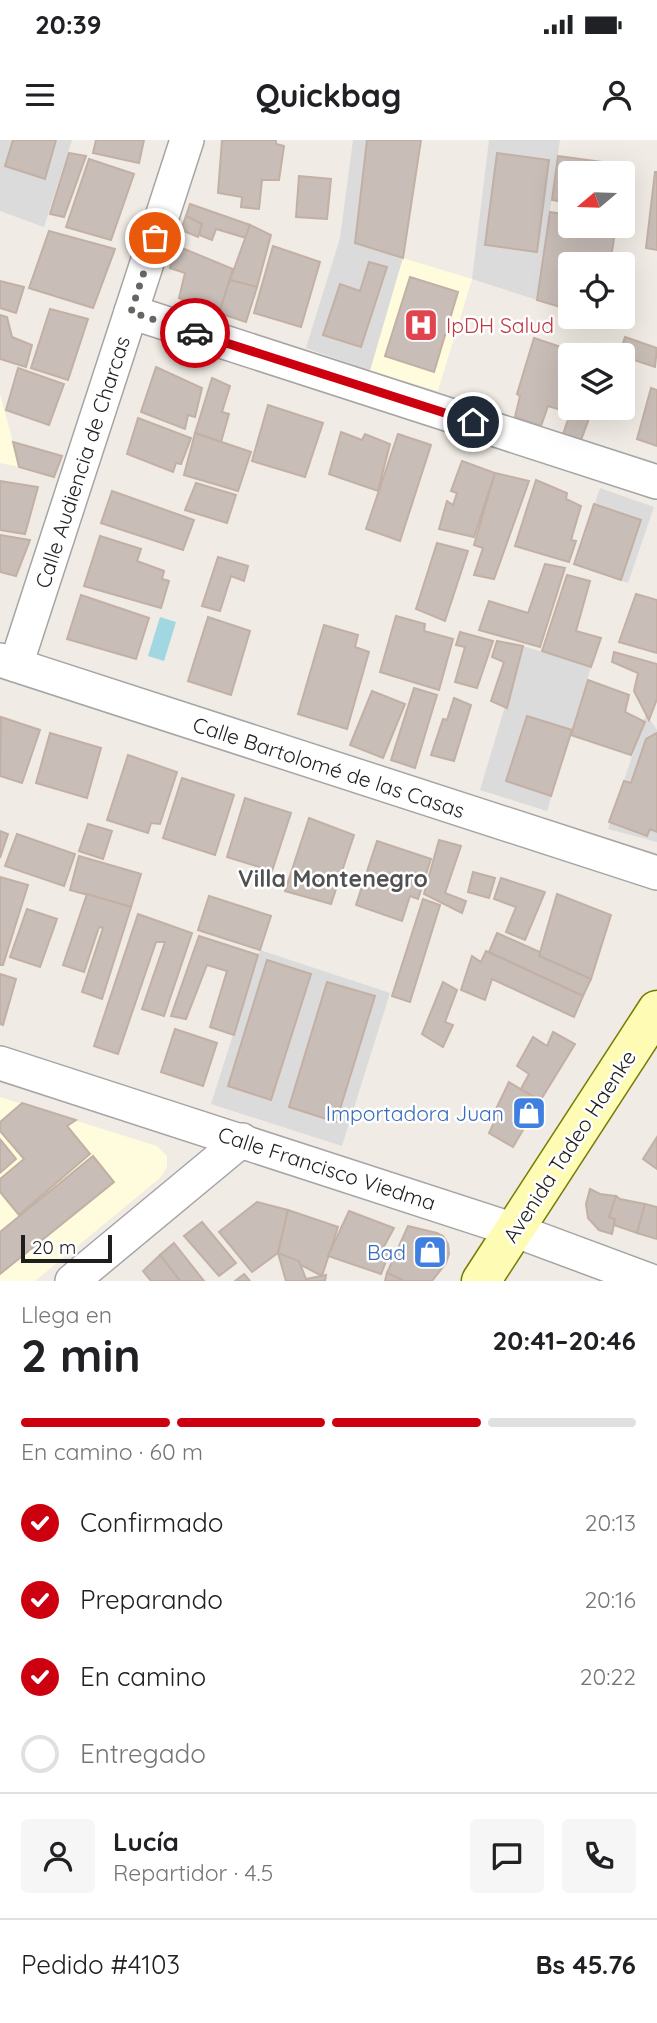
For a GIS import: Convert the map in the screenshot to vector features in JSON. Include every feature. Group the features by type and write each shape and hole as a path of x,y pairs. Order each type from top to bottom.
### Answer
{"main road":[{"name":"Avenida Tadeo Haenke","path":"481,1281 657,1010"}],"street":[{"name":"Calle Audiencia de Charcas","path":"8,662 131,312 187,140"},
{"path":"131,312 657,482"},
{"name":"Calle Bartolomé de las Casas","path":"8,662 657,873"},
{"name":"Calle Francisco Viedma","path":"0,1063 514,1230 651,1281"},
{"path":"72,1281 242,1140"}],"shaded area":[{"path":"0,140 72,140 44,227 0,211"},
{"path":"353,140 421,140 403,258 370,371 306,348 340,238"},
{"path":"489,140 560,140 537,300 472,279"},
{"name":"IpDH Salud","path":"403,258 472,279 438,391 370,371"},
{"path":"0,394 13,442 19,467 0,463"},
{"path":"600,488 654,507 628,583 574,564"},
{"path":"523,646 591,667 547,811 480,790"},
{"path":"646,714 657,730 657,842 608,829"},
{"path":"260,950 390,993 342,1146 211,1104"},
{"path":"0,1097 157,1146 167,1156 167,1167 160,1178 35,1281 0,1281"}],"water":[{"path":"160,617 176,622 164,661 148,656"}],"building":[{"path":"13,140 56,140 45,179 5,166"},
{"path":"96,140 144,140 139,163 93,153"},
{"path":"222,140 276,140 276,144 284,146 279,180 262,180 259,209 241,207 242,197 218,193"},
{"path":"367,140 421,140 403,258 355,243"},
{"path":"69,153 86,156 64,217 50,214"},
{"path":"497,153 549,160 537,252 485,245"},
{"path":"558,156 595,161 558,161 558,201 552,200"},
{"path":"89,159 134,174 111,240 66,227"},
{"path":"657,172 657,250 646,248"},
{"path":"299,176 331,179 327,219 296,217"},
{"path":"190,204 250,225 246,238 216,229 212,240 199,235 202,224 186,216"},
{"path":"550,212 558,213 558,238 614,238 612,252 558,252 558,306 537,300"},
{"path":"186,216 202,224 198,237 181,230"},
{"path":"250,225 271,235 257,287 230,280"},
{"path":"49,231 115,249 93,308 29,288"},
{"path":"177,246 233,269 219,313 179,298 185,273 170,268"},
{"path":"273,246 320,262 301,327 254,313"},
{"path":"369,262 387,267 361,347 323,335 340,284 360,291"},
{"name":"IpDH Salud","path":"410,277 458,292 434,372 385,356"},
{"path":"230,280 257,287 246,322 219,313"},
{"path":"0,281 24,287 16,313 0,308"},
{"path":"50,309 88,319 68,380 31,368"},
{"path":"0,315 7,317 12,337 32,345 26,367 0,359"},
{"path":"625,337 657,348 655,367 635,360 635,343 623,343"},
{"path":"534,338 558,346 558,409 548,406 541,426 515,417 520,396 517,394"},
{"path":"156,367 202,388 195,417 188,415 185,429 141,412"},
{"path":"18,368 64,384 49,425 6,410"},
{"path":"212,378 230,386 222,412 229,414 221,442 195,433"},
{"path":"651,388 657,390 657,446 637,439"},
{"path":"268,405 323,423 305,477 252,461"},
{"path":"138,418 191,438 181,464 176,463 173,472 127,454"},
{"path":"568,420 588,420 581,440 563,434"},
{"path":"341,432 362,440 365,434 390,444 378,491 329,474"},
{"path":"195,433 251,452 238,491 184,475"},
{"path":"398,434 431,445 400,541 366,529"},
{"path":"13,442 62,456 54,477 19,467"},
{"path":"462,461 495,473 474,537 439,529 447,501 453,505 457,493 451,491"},
{"path":"495,473 529,481 494,579 474,575 483,548 474,545"},
{"path":"536,480 567,493 566,499 581,506 571,540 576,541 569,562 515,546"},
{"path":"0,481 38,487 25,534 0,530"},
{"path":"196,483 236,495 227,523 185,510"},
{"path":"112,491 194,520 183,550 101,523"},
{"path":"594,504 641,520 621,580 574,564"},
{"path":"0,535 30,540 16,576 0,572"},
{"path":"100,536 141,549 137,561 164,571 162,579 169,581 161,608 84,586"},
{"path":"437,543 468,551 445,621 416,609"},
{"path":"218,557 248,566 244,581 231,576 220,611 202,606"},
{"path":"545,564 565,568 540,647 479,630 489,601 528,613"},
{"path":"567,575 590,581 576,631 601,638 591,667 542,651"},
{"path":"636,594 657,600 657,653 619,642"},
{"path":"81,595 149,618 136,659 67,639"},
{"path":"396,616 425,624 424,631 453,639 439,690 380,672"},
{"path":"208,617 250,631 231,695 188,681"},
{"path":"324,625 358,635 355,647 369,652 347,729 298,714"},
{"path":"460,632 493,641 477,688 455,682 465,647 456,645"},
{"path":"497,641 523,646 507,708 491,701 504,662 492,657"},
{"path":"614,652 657,664 657,699 649,720 634,691 638,673 612,662"},
{"path":"588,680 629,695 625,712 645,722 631,755 571,735"},
{"path":"414,688 437,695 415,768 391,760"},
{"path":"372,691 405,704 383,758 350,745"},
{"path":"454,698 471,705 454,761 431,755 443,719 447,720"},
{"path":"527,716 572,730 551,796 506,781"},
{"path":"1,717 40,730 22,783 0,776"},
{"path":"50,733 101,748 87,798 36,783"},
{"path":"657,733 657,832 650,829 647,836 609,822 624,781 631,783 646,739"},
{"path":"128,755 177,772 160,824 151,823 148,833 107,820"},
{"path":"182,778 234,795 215,855 163,838"},
{"path":"245,798 291,813 272,871 227,857"},
{"path":"309,818 354,835 331,904 285,891"},
{"path":"88,824 112,831 103,859 79,851"},
{"path":"0,831 8,834 0,858"},
{"path":"17,834 75,854 64,886 5,866"},
{"path":"439,840 461,846 445,893 466,901 462,913 424,894"},
{"path":"377,841 431,859 418,899 410,896 402,921 356,905"},
{"path":"79,856 141,874 131,907 70,890"},
{"path":"473,872 495,878 489,898 468,892"},
{"path":"0,877 28,885 3,965 0,965"},
{"path":"501,878 545,892 525,940 506,932 516,907 494,899"},
{"path":"87,894 131,907 102,999 82,992 103,928 99,927 84,972 63,965"},
{"path":"557,894 611,915 591,979 539,956"},
{"path":"209,896 271,916 260,950 198,930"},
{"path":"423,899 440,905 410,1002 392,996"},
{"path":"27,909 57,919 40,967 10,957"},
{"path":"138,914 192,933 164,1016 142,1009 165,942 156,942 118,1054 94,1046"},
{"path":"497,933 540,952 539,956 591,979 583,996 489,952"},
{"path":"199,936 258,955 234,1035 210,1027 227,971 207,965 186,1019 171,1016"},
{"path":"486,951 583,996 574,1017 492,979 485,1000 461,990 472,956 481,962"},
{"path":"267,960 311,974 271,1100 228,1086"},
{"path":"0,974 16,979 3,1025 0,1024"},
{"path":"327,982 375,996 336,1122 289,1107"},
{"path":"443,982 457,990 445,1022 453,1025 443,1047 422,1034"},
{"path":"175,1029 217,1043 203,1086 161,1072"},
{"path":"553,1032 575,1044 540,1101 521,1089 529,1074 517,1066 533,1037 547,1046"},
{"path":"509,1082 540,1101 513,1147 489,1133 499,1112 495,1111"},
{"path":"22,1103 76,1120 67,1126 90,1154 19,1215 0,1192 0,1179 24,1159 0,1131 0,1122"},
{"path":"657,1137 657,1169 643,1159"},
{"path":"0,1139 16,1159 0,1173"},
{"path":"93,1156 114,1182 0,1274 0,1232"},
{"path":"590,1189 600,1194 616,1196 609,1217 615,1219 612,1234 599,1230 588,1218 586,1204"},
{"path":"616,1196 645,1204 637,1233 614,1225 615,1219 609,1217"},
{"path":"257,1202 288,1210 278,1253 252,1272 219,1232"},
{"path":"645,1204 657,1207 657,1239 637,1233"},
{"path":"288,1210 338,1227 322,1276 278,1253"},
{"path":"349,1211 394,1228 381,1252 389,1254 381,1274 328,1256"},
{"path":"202,1222 236,1263 219,1276 184,1236"},
{"path":"408,1226 437,1233 443,1236 448,1244 446,1263 432,1281 404,1281 387,1273"},
{"path":"174,1243 204,1281 180,1281 160,1255"},
{"path":"278,1253 299,1261 306,1279 326,1275 325,1281 286,1281"},
{"path":"160,1255 180,1281 151,1281 143,1271"},
{"path":"387,1273 404,1281 385,1281"},
{"path":"244,1274 250,1281 235,1281"}],"way so far":[{"path":"155,238 131,312 195,333"}],"place":[{"name":"IpDH Salud","path":"421,325"},
{"name":"Importadora Juan","path":"529,1113"},
{"name":"Bad","path":"430,1252"}],"district":[{"name":"Villa Montenegro","path":"333,878"}],"route":[{"path":"195,333 473,422"}]}
